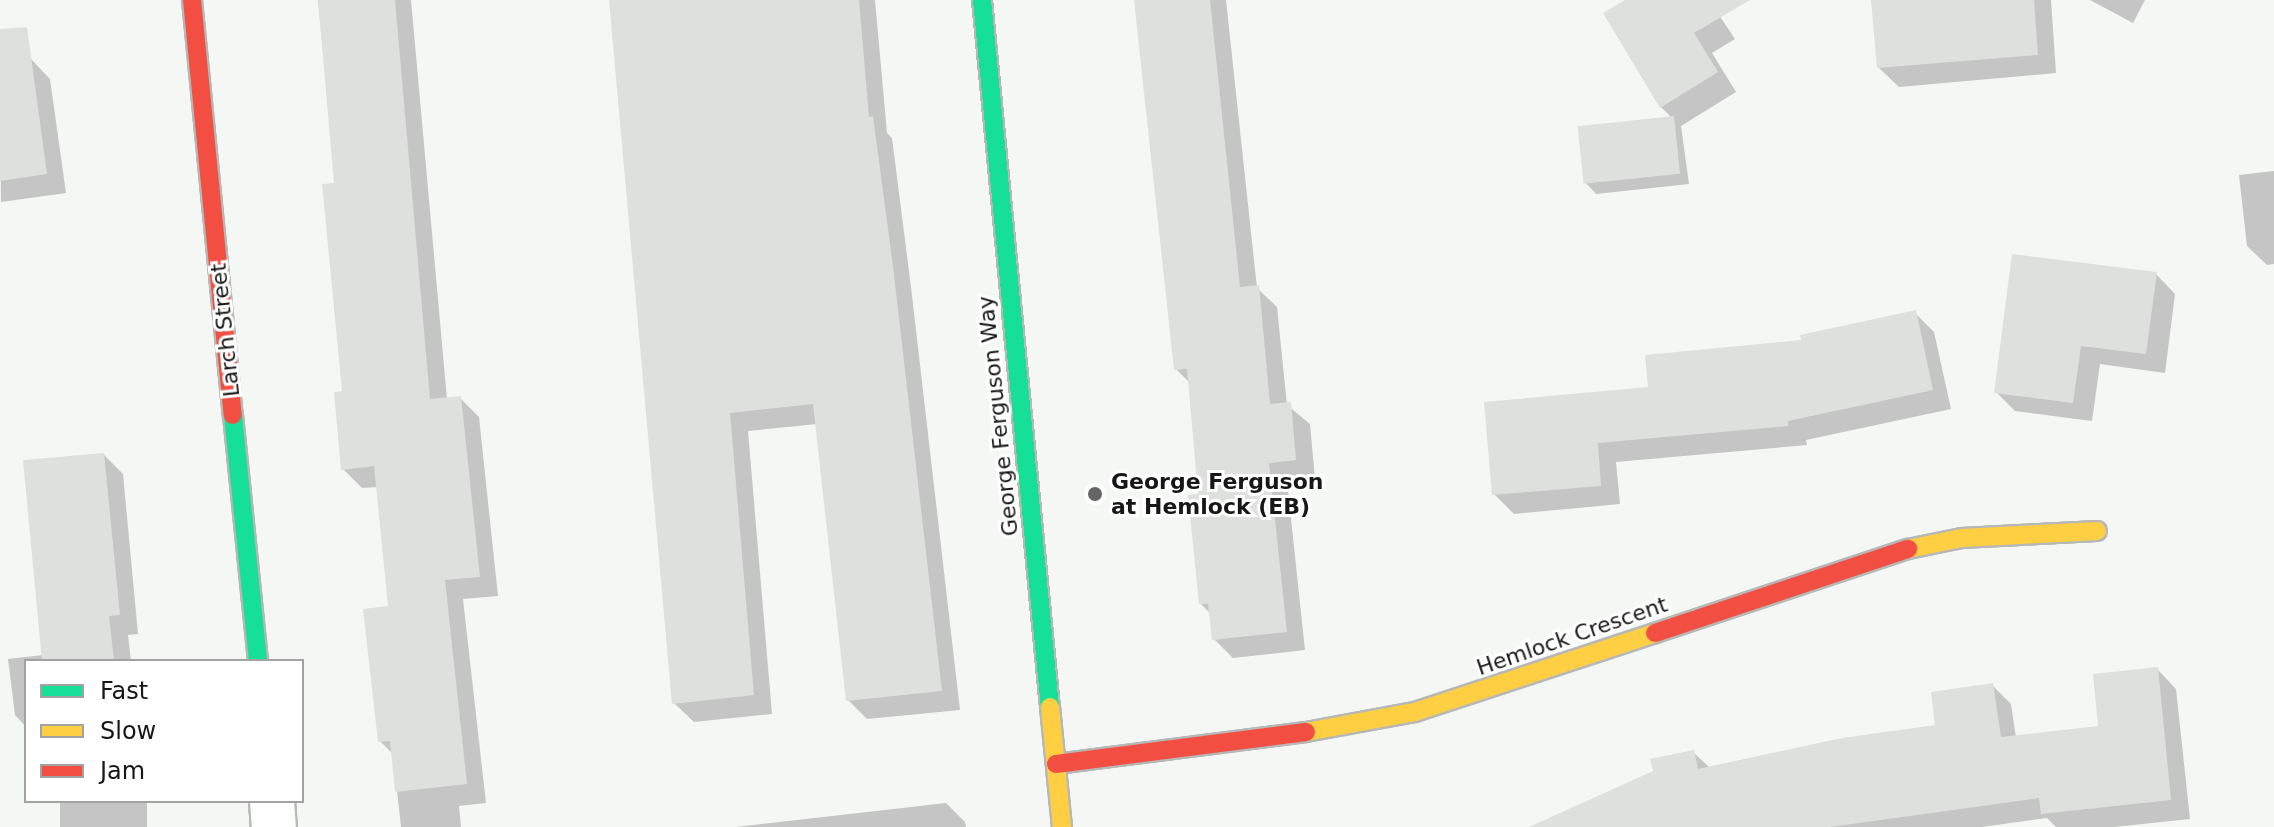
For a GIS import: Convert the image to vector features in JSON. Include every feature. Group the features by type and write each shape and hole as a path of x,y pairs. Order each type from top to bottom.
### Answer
{"street":[{"name":"Larch Street","path":"192,0 258,659"},
{"name":"George Ferguson Way","path":"982,0 1062,827"},
{"name":"Hemlock Crescent","path":"1056,764 1313,731 1415,712 1891,552 1962,538 2097,531"},
{"path":"272,803 274,827"}],"building":[{"path":"318,0 395,0 430,399 461,396 480,577 445,580 467,784 395,792 390,741 378,742 363,609 388,606 374,466 341,470 334,392 342,391 322,184 334,183"},
{"path":"609,0 859,0 869,117 873,116 893,266 942,691 846,701 813,404 730,413 754,695 672,704"},
{"path":"1134,0 1210,0 1240,287 1259,285 1270,404 1291,402 1296,460 1269,463 1287,632 1212,640 1208,604 1199,604 1188,495 1198,494 1187,369 1174,370"},
{"path":"1625,0 1750,0 1694,33 1718,72 1660,108 1603,13"},
{"path":"1871,0 2034,0 2038,55 1877,68"},
{"path":"27,27 47,174 0,181 0,29"},
{"path":"1674,116 1680,174 1584,184 1578,126"},
{"path":"2012,254 2157,272 2146,354 2081,346 2073,403 1994,393"},
{"path":"1916,310 1933,390 1788,421 1788,426 1598,443 1601,486 1492,495 1484,402 1648,387 1645,355 1801,340 1800,335"},
{"path":"104,453 120,615 109,616 114,659 42,659 23,460"},
{"path":"2158,667 2171,800 2041,814 2039,798 1830,827 1529,827 1653,771 1650,759 1694,750 1698,769 1842,738 1935,725 1931,692 1993,683 2001,737 2098,726 2093,674"}],"traffic: fast":[{"path":"982,0 1050,707"},
{"path":"233,415 258,659"}],"traffic: slow":[{"path":"1908,549 1962,538 2097,531"},
{"path":"1306,732 1415,712 1655,633"},
{"path":"1050,707 1062,827"}],"traffic: jam":[{"path":"192,0 233,415"},
{"path":"1655,633 1908,549"},
{"path":"1056,764 1306,732"}],"place":[{"name":"George Ferguson at Hemlock (EB)","path":"1095,494"}]}
